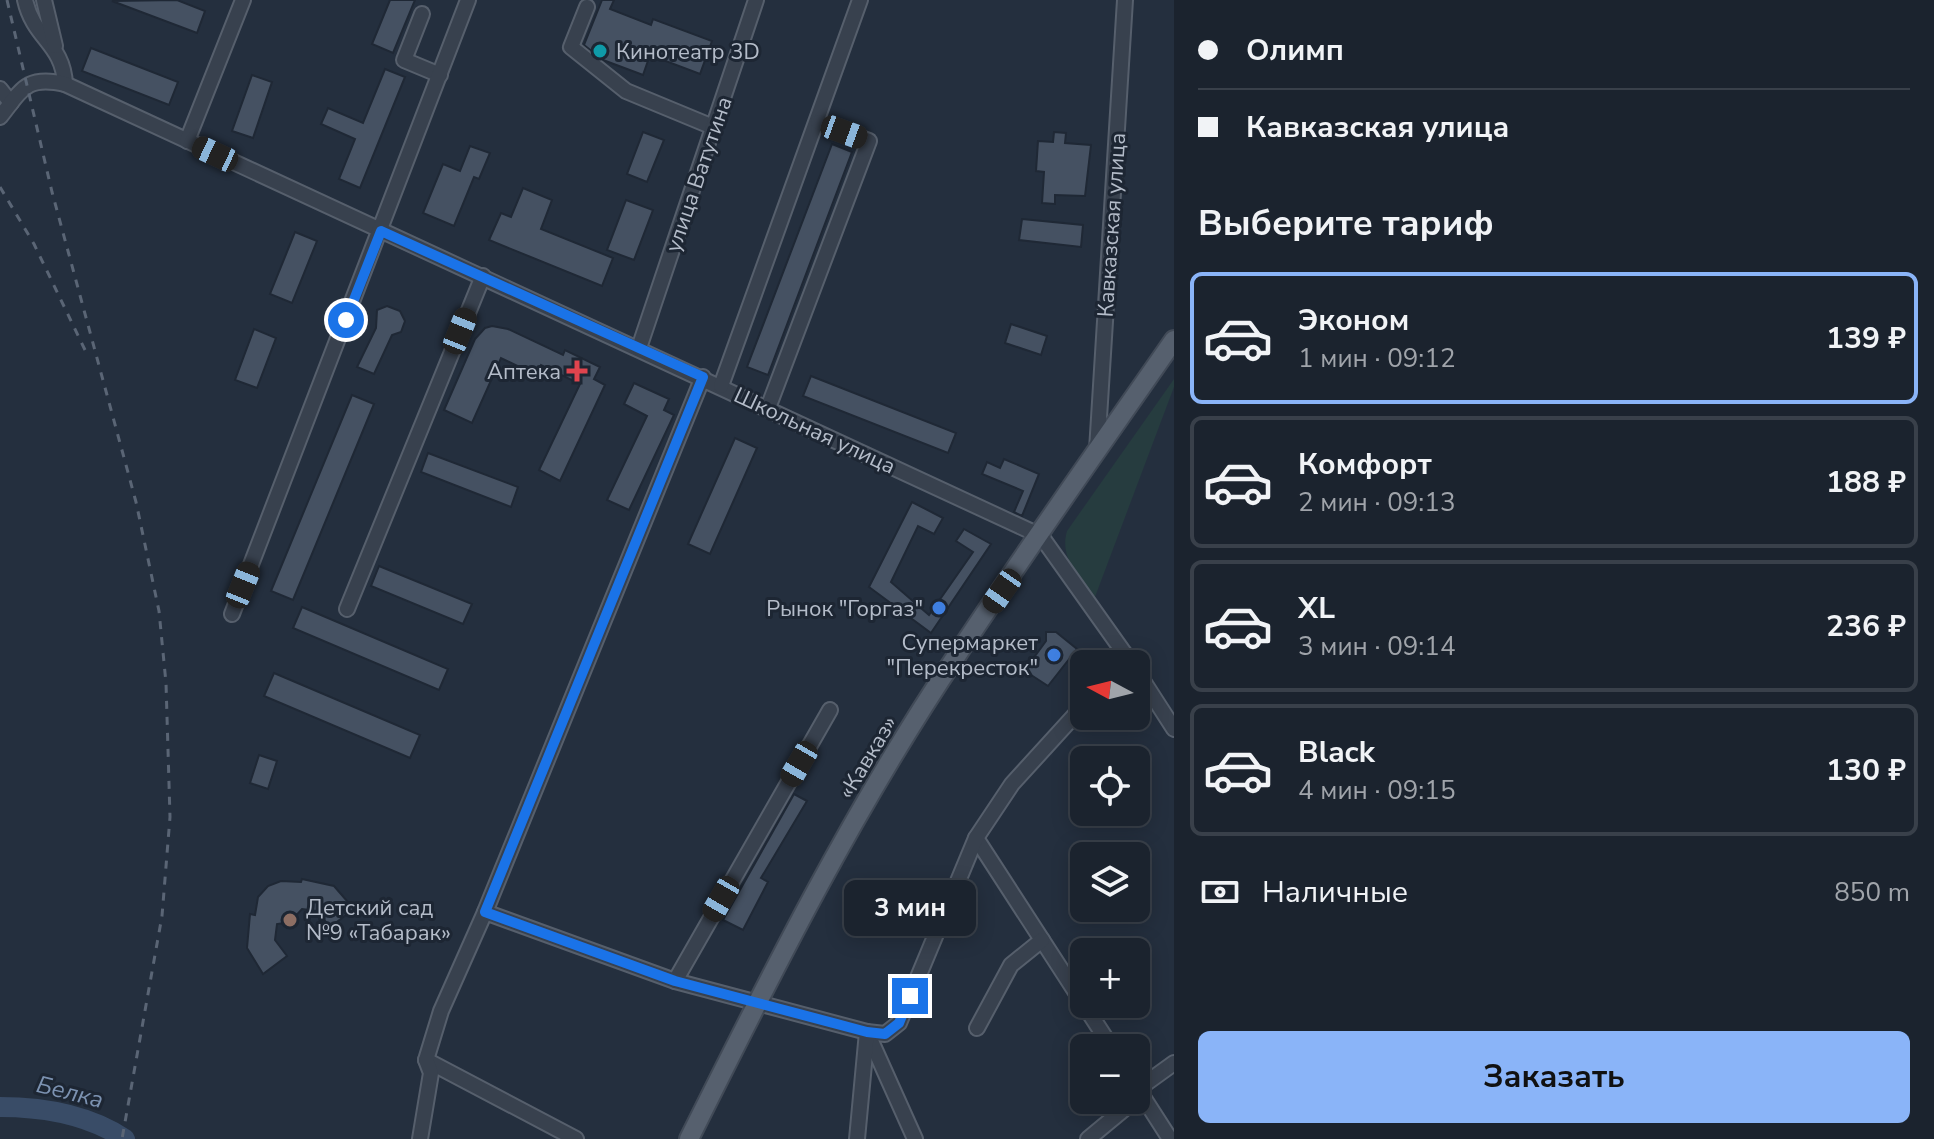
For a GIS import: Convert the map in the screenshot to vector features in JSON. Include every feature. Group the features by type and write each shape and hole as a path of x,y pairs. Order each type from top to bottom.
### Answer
{"main road":[{"name":"«Кавказ»","path":"689,1139 757,1002 902,745 956,657 1174,340"}],"street":[{"path":"25,0 30,23 56,51"},
{"path":"0,117 25,85 45,79 65,84 64,67 56,51 44,0"},
{"path":"187,141 243,0"},
{"path":"232,614 468,0"},
{"name":"улица Ватутина","path":"639,348 756,0"},
{"path":"721,386 860,0"},
{"name":"Кавказская улица","path":"1097,450 1125,0"},
{"path":"587,7 571,47 626,91 713,127"},
{"path":"422,14 404,60 440,75"},
{"name":"Школьная улица","path":"65,84 1041,536"},
{"path":"0,89 11,103"},
{"path":"768,408 869,141 818,122"},
{"path":"347,609 483,276"},
{"path":"420,1139 431,1073 426,1060 441,1011 485,912 703,377"},
{"path":"1041,536 1119,650"},
{"path":"1150,692 1174,729"},
{"path":"675,981 830,710"},
{"path":"485,912 675,981 867,1032 885,1034 899,1023 976,838 1012,784 1070,720"},
{"path":"976,838 1103,1034"},
{"path":"977,1028 1011,965 1042,940"},
{"path":"857,1139 867,1032"},
{"path":"867,1032 915,1139"},
{"path":"426,1060 576,1139"},
{"path":"1150,1083 1174,1063"},
{"path":"1150,1112 1170,1139"},
{"path":"1088,1139 1115,1114"}],"green space":[{"path":"1174,379 1174,387 1095,597 1068,558 1067,531"}],"building":[{"path":"177,0 205,11 197,33 112,1"},
{"path":"390,0 415,0 393,53 372,44"},
{"path":"602,0 614,0 610,9 651,25 653,19 712,41 700,74 650,55 643,75 603,60 584,45"},
{"path":"91,48 178,82 169,105 82,71"},
{"path":"385,69 405,77 360,188 339,179 355,139 321,124 328,108 363,123"},
{"path":"252,75 272,82 253,138 232,131"},
{"path":"643,132 664,140 647,182 627,174"},
{"path":"1054,132 1066,133 1065,143 1091,145 1085,196 1055,195 1055,204 1042,203 1044,172 1036,171 1038,141 1053,142"},
{"path":"832,144 852,152 768,375 747,367"},
{"path":"470,146 490,153 479,179 474,177 454,226 423,213 443,164 460,171"},
{"path":"523,188 552,200 541,229 613,258 602,286 489,240 501,213 511,217"},
{"path":"626,200 653,210 634,260 607,250"},
{"path":"1022,219 1083,225 1081,247 1019,240"},
{"path":"295,232 317,241 292,303 270,294"},
{"path":"387,306 400,311 405,321 401,332 392,335 374,374 357,367 376,328 377,310"},
{"path":"1011,324 1047,336 1041,355 1005,343"},
{"path":"485,328 508,329 563,355 565,350 600,367 594,379 605,385 560,481 539,470 580,384 541,365 536,375 501,358 472,423 444,410 475,339"},
{"path":"254,329 276,338 257,388 235,380"},
{"path":"811,376 956,433 948,453 803,396"},
{"path":"634,383 669,399 664,410 674,415 629,510 607,500 647,416 624,404"},
{"path":"352,395 374,404 293,600 271,591"},
{"path":"735,438 757,448 710,554 688,544"},
{"path":"428,453 518,487 511,507 421,472"},
{"path":"1004,459 1039,474 1022,516 1014,512 1023,491 982,474 987,462 1000,468"},
{"path":"912,502 943,518 934,534 918,526 891,582 929,615 973,552 956,541 964,529 991,544 931,633 869,587"},
{"path":"379,566 472,604 463,624 371,586"},
{"path":"302,607 448,669 439,690 293,628"},
{"name":"Супермаркет \"Перекресток\"","path":"1046,632 1056,632 1077,649 1070,650 1070,658 1048,686 1025,671 1023,662 1032,660 1046,641"},
{"path":"274,673 420,735 410,758 264,696"},
{"path":"259,755 277,761 268,789 250,783"},
{"path":"794,794 807,801 761,878 768,882 743,930 723,920"},
{"path":"302,879 334,886 354,909 330,927 317,911 302,909 290,922 277,924 275,940 287,956 263,974 247,948 250,914 255,915 258,897 268,886 281,881 301,882"}],"waterway":[{"name":"Белка","path":"0,1107 33,1109 81,1118 125,1139"}],"railway":[{"path":"7,0 52,192 136,502 159,611 166,683 170,817 162,916 122,1139"},
{"path":"0,187 34,244 86,352"}],"place":[{"name":"Кинотеатр 3D","path":"600,51"},
{"name":"Аптека","path":"577,371"},
{"name":"Рынок \"Горгаз\"","path":"939,608"},
{"name":"Супермаркет \"Перекресток\"","path":"1054,655"},
{"name":"Детский сад №9 «Табарак»","path":"290,920"}],"route":[{"path":"346,320 381,231 703,377 485,912 675,981 867,1032 885,1034 899,1023 910,996"}]}
